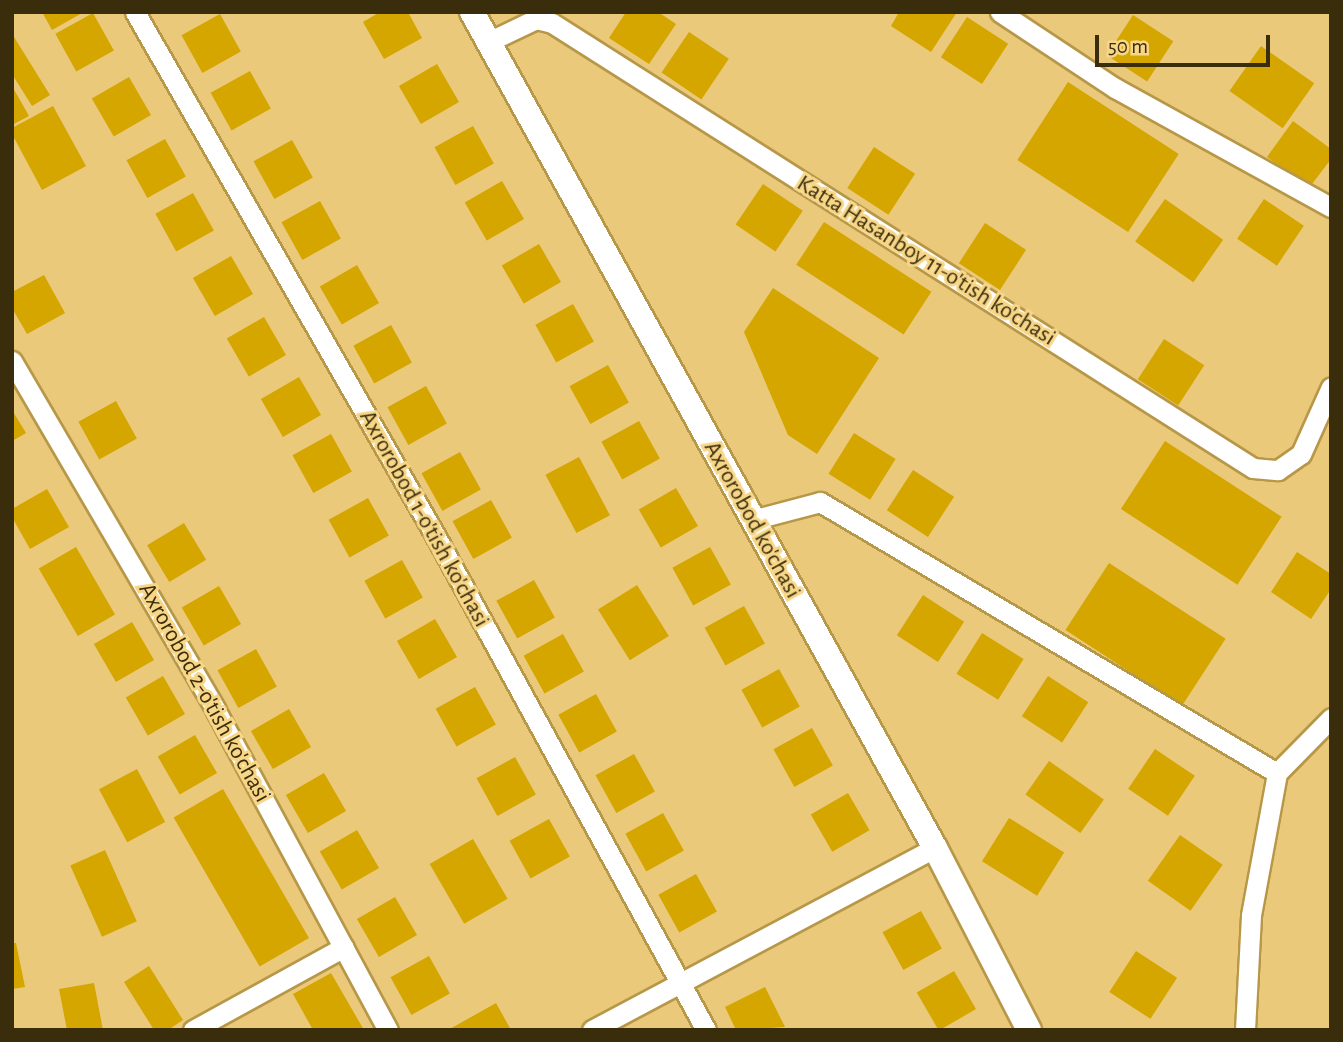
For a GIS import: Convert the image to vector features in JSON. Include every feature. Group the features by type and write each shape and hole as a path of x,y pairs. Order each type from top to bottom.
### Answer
{"street":[{"name":"Axrorobod 1-o'tish ko'chasi","path":"135,12 435,536 682,981 706,1030"},
{"name":"Axrorobod ko'chasi","path":"472,12 935,848 1029,1030"},
{"path":"1000,12 1115,88 1331,207"},
{"name":"Katta Hasanboy 11-o'tish ko'chasi","path":"488,42 536,19 552,23 1253,468 1278,470 1301,454 1331,387"},
{"name":"Axrorobod 2-o'tish ko'chasi","path":"12,361 215,709 388,1030"},
{"path":"752,520 820,502 1277,773"},
{"path":"1245,1030 1251,915 1277,773 1331,718"},
{"path":"592,1030 935,848"},
{"path":"193,1030 344,947"}],"building":[{"path":"42,12 84,12 52,30"},
{"path":"380,12 408,12 422,38 384,59 363,22"},
{"path":"626,12 658,12 676,24 649,64 609,38"},
{"path":"899,12 957,12 931,52 891,26"},
{"path":"93,13 114,51 76,71 55,34"},
{"path":"220,14 241,52 202,73 182,35"},
{"path":"1133,15 1173,41 1147,81 1107,55"},
{"path":"967,17 1008,44 982,84 941,57"},
{"path":"689,32 729,59 701,99 662,73"},
{"path":"14,37 50,95 32,106 12,74"},
{"path":"1261,46 1314,83 1283,128 1229,91"},
{"path":"437,64 459,102 421,124 399,86"},
{"path":"250,71 271,109 231,130 211,93"},
{"path":"129,77 151,115 114,137 92,98"},
{"path":"1068,82 1179,154 1128,232 1017,160"},
{"path":"12,86 29,116 12,125"},
{"path":"53,106 86,166 42,190 12,134 12,128"},
{"path":"1293,121 1331,149 1331,159 1309,188 1267,157"},
{"path":"473,126 494,164 455,185 435,147"},
{"path":"165,139 186,177 147,198 127,160"},
{"path":"292,140 313,178 274,199 254,161"},
{"path":"874,147 915,174 888,215 847,188"},
{"path":"502,181 524,219 487,241 465,203"},
{"path":"763,184 803,211 775,251 736,225"},
{"path":"193,193 214,231 176,251 155,214"},
{"path":"1165,199 1223,240 1193,282 1135,242"},
{"path":"1264,199 1304,226 1277,266 1237,239"},
{"path":"320,201 341,239 302,260 282,222"},
{"path":"824,222 931,292 904,334 796,265"},
{"path":"985,223 1026,250 1000,290 959,263"},
{"path":"539,244 561,282 524,304 502,266"},
{"path":"231,256 253,294 215,316 193,278"},
{"path":"357,265 379,303 342,325 320,286"},
{"path":"44,275 65,313 27,334 12,308 12,292"},
{"path":"773,288 879,358 817,454 788,435 744,332"},
{"path":"573,304 594,342 556,362 535,325"},
{"path":"264,317 286,355 249,377 227,338"},
{"path":"391,325 412,363 374,383 353,346"},
{"path":"1164,339 1204,365 1178,405 1138,379"},
{"path":"608,365 629,403 590,424 570,386"},
{"path":"299,377 321,415 283,437 261,399"},
{"path":"426,386 447,424 408,445 388,407"},
{"path":"116,401 137,439 99,459 78,422"},
{"path":"12,410 26,433 12,441"},
{"path":"639,421 660,459 622,479 601,442"},
{"path":"854,433 896,459 870,500 829,474"},
{"path":"331,434 352,472 313,493 293,455"},
{"path":"1165,441 1282,517 1237,585 1121,509"},
{"path":"460,452 481,490 442,511 422,473"},
{"path":"579,457 610,515 576,533 545,475"},
{"path":"913,470 954,497 928,537 887,510"},
{"path":"676,488 698,526 661,548 639,509"},
{"path":"47,489 69,527 30,549 12,517 12,509"},
{"path":"368,498 389,536 349,557 329,520"},
{"path":"491,500 512,538 473,559 453,521"},
{"path":"184,523 206,560 169,582 147,545"},
{"path":"76,547 115,615 78,636 39,568"},
{"path":"710,547 731,585 693,605 672,568"},
{"path":"1297,552 1331,574 1331,589 1311,619 1271,592"},
{"path":"402,560 423,598 385,618 364,581"},
{"path":"1109,563 1226,639 1182,706 1065,630"},
{"path":"534,580 555,618 517,638 496,601"},
{"path":"637,585 669,636 630,660 598,609"},
{"path":"219,586 241,624 204,646 182,608"},
{"path":"923,595 964,622 938,662 897,635"},
{"path":"744,606 765,644 725,665 705,628"},
{"path":"435,619 457,657 419,679 397,641"},
{"path":"132,622 154,660 116,682 94,644"},
{"path":"982,633 1024,659 998,700 957,674"},
{"path":"563,634 584,672 544,693 524,656"},
{"path":"256,649 277,687 238,708 218,670"},
{"path":"779,669 800,707 762,727 741,690"},
{"path":"163,676 185,714 148,736 126,698"},
{"path":"1048,676 1088,702 1062,742 1022,716"},
{"path":"475,687 496,725 456,746 436,709"},
{"path":"596,694 617,732 579,752 558,715"},
{"path":"289,709 311,747 273,769 251,731"},
{"path":"812,728 833,766 794,787 774,749"},
{"path":"195,735 217,773 180,795 158,756"},
{"path":"1155,749 1195,776 1168,816 1128,789"},
{"path":"634,754 655,792 616,813 596,775"},
{"path":"515,757 536,795 497,816 477,778"},
{"path":"1049,761 1104,799 1080,833 1025,795"},
{"path":"137,769 165,822 127,842 99,789"},
{"path":"324,773 346,811 308,833 286,795"},
{"path":"223,789 309,938 260,966 174,818"},
{"path":"848,793 870,830 832,852 811,814"},
{"path":"663,813 684,851 646,871 625,834"},
{"path":"1009,818 1064,852 1037,896 982,861"},
{"path":"549,819 570,857 530,878 510,841"},
{"path":"357,830 379,868 342,890 320,852"},
{"path":"1180,835 1223,865 1190,911 1148,881"},
{"path":"473,839 508,899 464,924 430,864"},
{"path":"105,850 137,921 102,937 70,865"},
{"path":"696,874 717,912 679,932 658,895"},
{"path":"395,897 417,935 379,957 357,919"},
{"path":"921,911 942,949 903,970 883,932"},
{"path":"12,943 16,943 25,987 12,989"},
{"path":"1136,951 1177,978 1150,1019 1109,992"},
{"path":"429,956 450,994 411,1015 391,977"},
{"path":"149,966 183,1020 168,1030 154,1030 124,982"},
{"path":"954,971 976,1009 938,1030 917,992"},
{"path":"331,973 364,1030 313,1030 293,994"},
{"path":"94,983 103,1030 67,1030 59,989"},
{"path":"765,987 785,1027 736,1030 725,1007"},
{"path":"496,1003 511,1030 448,1030"}]}
